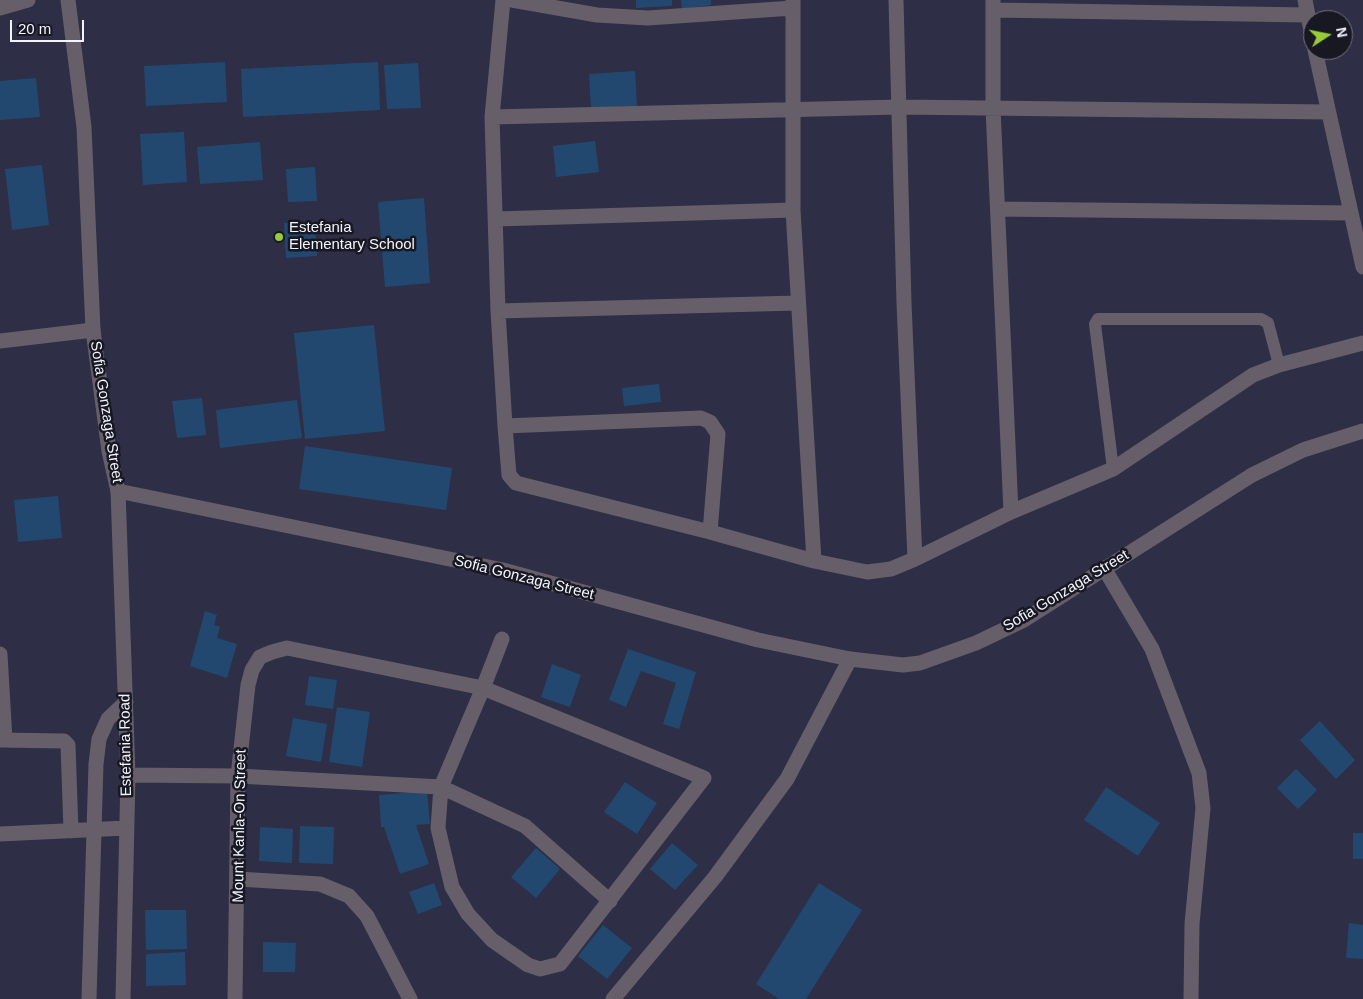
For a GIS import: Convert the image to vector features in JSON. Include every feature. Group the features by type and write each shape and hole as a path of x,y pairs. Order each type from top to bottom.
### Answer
{"street":[{"path":"0,8 28,0"},
{"name":"Sofia Gonzaga Street","path":"68,0 84,127 93,330 109,451 118,491 503,570 758,640 850,659 903,665 920,663 976,643 1024,620 1252,475 1303,450 1363,431"},
{"path":"503,0 492,117 498,311 505,426 509,475 516,483 710,532 814,561 867,572 891,569 1011,512 1113,469 1253,375 1280,365 1363,343"},
{"path":"512,0 597,15 648,18 793,4 793,210 797,303 814,561"},
{"path":"896,0 904,303 915,559"},
{"path":"1011,512 993,108 994,5 1306,7"},
{"path":"1317,60 1363,267"},
{"path":"492,117 899,107 1328,112"},
{"path":"998,209 1352,213"},
{"path":"496,219 793,210"},
{"path":"498,311 797,303"},
{"path":"0,341 93,330"},
{"path":"505,426 701,418 710,422 718,434 710,532"},
{"name":"Estefania Road","path":"118,491 128,775 123,999"},
{"path":"1104,568 1152,649 1199,772 1203,808 1192,924 1191,999"},
{"path":"483,688 704,778 560,964 540,969 528,965 492,940 468,914 452,887 438,828 441,787 502,639"},
{"name":"Mount Kanla-On Street","path":"235,999 238,776 248,685 252,670 260,657 287,648 483,688"},
{"path":"0,654 3,740 64,741 68,745 71,831"},
{"path":"613,999 715,877 787,779 850,659"},
{"path":"90,999 96,764 99,739 108,719 126,702"},
{"path":"128,775 238,776 441,787 525,826 610,901"},
{"path":"0,834 126,828"},
{"path":"238,879 320,884 349,896 367,916 410,999"}],"lane":[{"path":"1113,469 1095,324 1098,319 1260,319 1268,323 1280,365"}],"building":[{"path":"636,0 672,0 672,6 636,8"},
{"path":"681,0 711,0 711,5 682,9"},
{"path":"225,62 227,102 146,106 144,66"},
{"path":"378,62 380,110 243,117 241,69"},
{"path":"418,63 421,108 387,109 384,65"},
{"path":"635,71 637,106 591,108 589,74"},
{"path":"36,78 40,117 0,120 0,81"},
{"path":"184,132 187,182 143,185 140,134"},
{"path":"595,141 599,172 556,177 553,146"},
{"path":"260,142 263,180 200,184 197,147"},
{"path":"42,165 49,225 12,230 5,169"},
{"path":"315,167 317,201 288,202 286,169"},
{"path":"424,198 430,283 385,287 378,202"},
{"path":"315,221 317,256 286,258 284,223"},
{"path":"374,325 385,431 305,439 294,333"},
{"path":"659,384 661,402 624,406 622,388"},
{"path":"202,398 206,435 177,438 172,401"},
{"path":"297,400 302,438 220,448 216,410"},
{"path":"305,446 452,468 446,510 299,489"},
{"path":"58,496 62,538 18,542 14,500"},
{"path":"205,611 217,615 214,625 220,627 217,638 237,644 227,678 190,666"},
{"path":"628,649 696,672 679,729 663,724 676,683 641,671 626,707 609,700"},
{"path":"552,664 581,675 570,707 541,697"},
{"path":"309,676 337,680 333,709 305,705"},
{"path":"337,707 370,712 362,767 329,762"},
{"path":"293,718 327,724 321,762 286,756"},
{"path":"1320,721 1355,760 1336,779 1300,740"},
{"path":"1296,769 1317,790 1298,809 1277,788"},
{"path":"625,782 657,803 637,834 604,812"},
{"path":"1106,787 1160,823 1138,856 1084,820"},
{"path":"427,791 430,824 416,825 429,864 400,874 384,827 381,827 379,795"},
{"path":"300,826 334,827 333,864 299,863"},
{"path":"260,827 293,829 292,863 259,861"},
{"path":"1353,833 1363,833 1363,859 1353,859"},
{"path":"672,843 698,865 675,890 650,869"},
{"path":"536,848 560,869 536,898 511,877"},
{"path":"434,883 442,905 418,914 409,892"},
{"path":"819,883 862,910 806,999 779,999 756,984"},
{"path":"145,910 186,910 187,949 146,950"},
{"path":"1349,923 1363,925 1363,959 1346,958"},
{"path":"603,925 632,948 607,979 578,956"},
{"path":"263,942 296,943 295,972 263,972"},
{"path":"185,952 186,985 146,986 146,954"}],"place":[{"name":"Estefania Elementary School","path":"279,237"}]}
